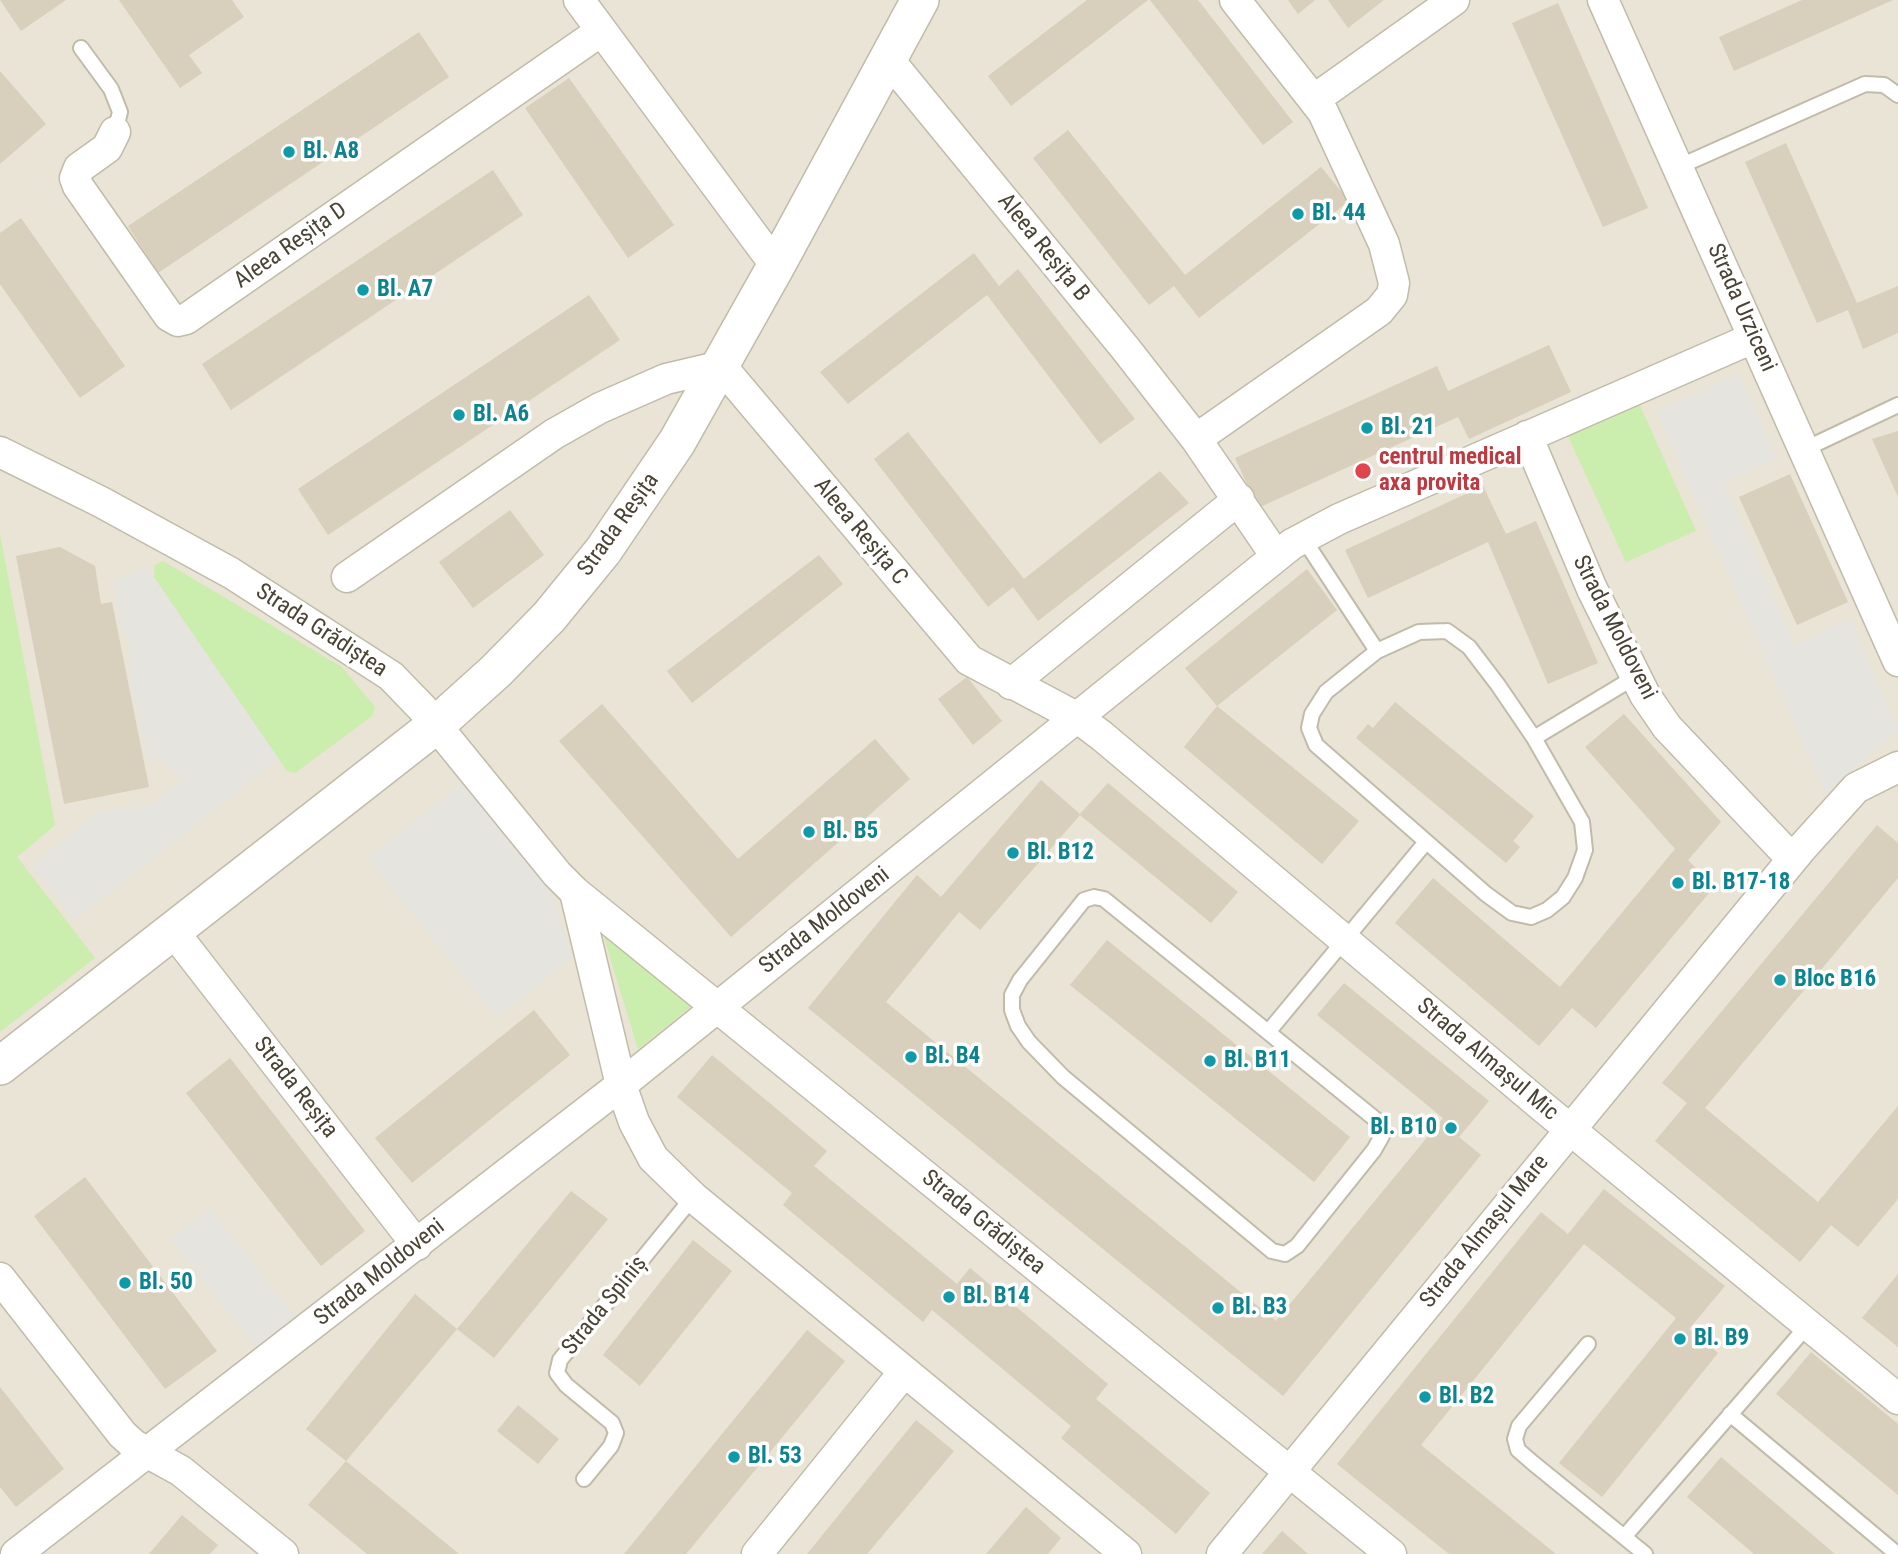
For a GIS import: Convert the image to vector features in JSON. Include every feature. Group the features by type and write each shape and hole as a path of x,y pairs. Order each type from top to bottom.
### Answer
{"street":[{"path":"579,0 776,266"},
{"name":"Strada Reșița","path":"0,1066 436,725 522,646 578,583 652,480 721,366 920,0"},
{"path":"1196,439 1379,311 1392,295 1394,283 1384,244 1319,106 1236,0"},
{"path":"1319,106 1454,0"},
{"name":"Strada Urziceni","path":"1603,0 1898,660"},
{"name":"Aleea Reșița D","path":"115,132 107,148 79,168 75,178 169,316 177,321 186,319 601,31"},
{"name":"Aleea Reșița B","path":"888,59 1196,439 1276,556"},
{"name":"Strada Moldoveni","path":"16,1554 621,1085 1276,556 1303,538 1527,436 1753,338"},
{"path":"346,577 554,434 600,408 666,379 721,366"},
{"name":"Aleea Reșița C","path":"721,366 958,650 983,669 1078,718"},
{"name":"Strada Moldoveni","path":"1527,436 1592,589 1635,677 1667,727 1792,859"},
{"name":"Strada Grădiștea","path":"0,452 158,532 275,600 391,676 436,725 549,865 576,892 1391,1554"},
{"path":"1011,684 1239,499"},
{"name":"Strada Almașul Mic","path":"1078,718 1569,1129 1898,1399"},
{"name":"Strada Almașul Mare","path":"1222,1554 1792,859 1856,788 1898,767"},
{"path":"576,892 621,1085 634,1122 653,1158 693,1197 1126,1554"},
{"name":"Strada Reșița","path":"173,931 417,1245"},
{"path":"0,1278 122,1434 181,1471 266,1549"},
{"path":"757,1554 904,1372"}],"lane":[{"path":"81,48 111,89 120,112 115,132"},
{"path":"1678,167 1865,85 1884,85 1898,96"},
{"path":"1805,449 1898,405"},
{"path":"1303,538 1377,651"},
{"path":"1447,631 1469,647 1534,738 1581,822 1585,850 1575,878 1563,897 1547,910 1531,917 1512,913 1426,842 1316,745 1309,728 1312,714 1326,692 1377,651 1419,632 1447,631"},
{"path":"1534,738 1635,677"},
{"path":"1269,1031 1426,842"},
{"path":"1094,897 1104,899 1269,1031 1380,1123 1382,1136 1297,1246 1285,1254 1272,1251 1063,1077 1028,1042 1012,1010 1012,995 1084,900 1094,897"},
{"name":"Strada Spiniș","path":"584,1479 611,1446 616,1433 612,1423 566,1385 557,1373 560,1360 693,1197"},
{"path":"1624,1537 1808,1325"},
{"path":"1588,1344 1519,1426 1515,1439 1518,1450 1645,1554"},
{"path":"1730,1414 1897,1554"}],"shaded area":[{"path":"0,0 1898,0 1898,1554 0,1554"},
{"path":"1739,374 1777,458 1724,483 1794,645 1850,618 1898,730 1825,794 1656,411"},
{"path":"146,567 279,759 75,920 31,866 98,811 152,804 180,782 160,756 148,762 128,667 131,666 125,631 122,631 113,581"},
{"path":"463,782 548,887 573,957 497,1018 367,858"},
{"path":"210,1208 296,1318 256,1348 170,1238"}],"green space":[{"path":"1639,403 1696,531 1626,562 1568,436"},
{"path":"0,534 55,825 17,857 95,958 0,1032"},
{"path":"163,561 342,667 375,707 372,716 295,773 287,771 154,577 155,565"},
{"path":"600,924 694,1004 638,1049 612,964"}],"building":[{"path":"0,0 66,0 21,31"},
{"path":"119,0 232,0 244,17 189,55 202,73 180,88"},
{"path":"1087,0 1148,0 1011,106 988,76"},
{"path":"1150,0 1198,0 1293,122 1263,145"},
{"path":"1288,0 1315,0 1298,14"},
{"path":"1328,0 1384,0 1348,28"},
{"path":"1802,0 1893,0 1734,71 1719,37"},
{"path":"1558,3 1648,208 1603,227 1512,23"},
{"name":"Bl. A8","path":"419,32 449,77 158,273 128,226"},
{"path":"0,71 46,124 0,164"},
{"path":"569,78 674,225 628,258 525,108"},
{"name":"Bl. 44","path":"1068,130 1185,275 1321,167 1349,201 1199,318 1174,286 1149,305 1033,158"},
{"path":"1786,143 1857,303 1898,286 1898,333 1863,349 1848,310 1817,323 1745,162"},
{"name":"Bl. A7","path":"493,170 523,215 231,410 202,364"},
{"path":"21,218 125,366 80,398 0,284 0,233"},
{"path":"974,253 999,286 1018,269 1135,419 1100,444 987,295 848,404 820,372"},
{"name":"Bl. A6","path":"589,295 620,340 328,535 298,489"},
{"name":"Bl. 21","path":"1549,345 1571,392 1469,439 1458,417 1258,508 1235,458 1437,366 1448,391"},
{"path":"1898,431 1898,497 1872,439"},
{"path":"908,432 1024,579 1160,471 1189,503 1038,621 1013,587 988,607 874,459"},
{"path":"1790,474 1848,602 1797,625 1739,497"},
{"path":"1483,486 1506,534 1536,521 1598,663 1548,684 1488,542 1368,598 1345,550"},
{"path":"510,510 544,555 473,608 439,562"},
{"path":"60,547 95,566 101,604 112,602 149,787 64,804 16,556"},
{"path":"819,555 843,584 692,703 667,671"},
{"path":"1307,569 1337,610 1217,706 1185,668"},
{"path":"967,677 1002,721 973,745 938,699"},
{"path":"1395,702 1534,816 1513,841 1520,847 1506,863 1356,738 1368,724 1373,728"},
{"name":"Bl. B5","path":"602,704 738,859 875,739 910,779 731,937 559,741"},
{"path":"1217,706 1359,821 1322,864 1184,747"},
{"name":"Bl. B17-18","path":"1624,714 1721,822 1688,860 1714,887 1596,1028 1572,1008 1539,1046 1395,923 1433,878 1560,987 1675,849 1585,747"},
{"path":"1041,780 1080,814 1108,783 1238,892 1211,923 1080,815 980,930 959,912 886,1002 1276,1321 1443,1118 1317,1015 1344,983 1489,1101 1459,1137 1481,1155 1283,1396 808,1008 917,875 941,897"},
{"name":"Bloc B16","path":"1877,825 1898,843 1898,878 1705,1108 1818,1202 1898,1106 1898,1199 1858,1247 1831,1225 1800,1262 1655,1141 1687,1103 1662,1083"},
{"name":"Bl. B11","path":"1107,940 1350,1137 1314,1182 1070,985"},
{"path":"534,1010 570,1055 412,1183 375,1138"},
{"name":"Bl. B14","path":"712,1055 827,1151 814,1166 957,1284 970,1268 1108,1384 1096,1399 1210,1493 1176,1534 1061,1438 1071,1426 932,1310 923,1322 783,1205 792,1193 677,1097"},
{"path":"230,1058 365,1231 321,1266 186,1093"},
{"name":"Bl. 50","path":"85,1177 217,1351 165,1389 34,1216"},
{"path":"1604,1189 1725,1286 1689,1329 1718,1353 1602,1497 1559,1463 1676,1318 1584,1244 1421,1445 1556,1554 1449,1554 1337,1464 1541,1212 1568,1234"},
{"path":"571,1191 608,1219 494,1358 457,1329"},
{"path":"693,1240 732,1271 640,1386 603,1355"},
{"path":"1898,1274 1898,1347 1862,1318"},
{"path":"415,1294 457,1329 346,1461 306,1429"},
{"name":"Bl. 53","path":"807,1330 845,1361 686,1554 624,1554"},
{"path":"1811,1352 1898,1424 1898,1495 1776,1394"},
{"path":"0,1387 64,1469 16,1507 0,1487"},
{"path":"518,1405 559,1439 538,1464 497,1431"},
{"path":"916,1420 954,1451 867,1554 807,1554"},
{"path":"1721,1457 1835,1554 1754,1554 1687,1497"},
{"path":"346,1461 459,1554 367,1554 308,1505"},
{"path":"1026,1507 1061,1538 1048,1554 986,1554"},
{"path":"182,1515 218,1545 210,1554 149,1554"},
{"path":"1282,1531 1308,1554 1262,1554"}],"place":[{"name":"Bl. A8","path":"289,152"},
{"name":"Bl. 44","path":"1298,214"},
{"name":"Bl. A7","path":"363,290"},
{"name":"Bl. A6","path":"459,415"},
{"name":"Bl. 21","path":"1367,428"},
{"name":"centrul medical axa provita","path":"1363,471"},
{"name":"Bl. B5","path":"809,832"},
{"name":"Bl. B12","path":"1013,853"},
{"name":"Bl. B17-18","path":"1678,883"},
{"name":"Bloc B16","path":"1780,980"},
{"name":"Bl. B4","path":"911,1057"},
{"name":"Bl. B11","path":"1210,1061"},
{"name":"Bl. B10","path":"1451,1128"},
{"name":"Bl. 50","path":"125,1283"},
{"name":"Bl. B14","path":"949,1297"},
{"name":"Bl. B3","path":"1218,1308"},
{"name":"Bl. B9","path":"1680,1339"},
{"name":"Bl. B2","path":"1425,1397"},
{"name":"Bl. 53","path":"734,1457"}]}
